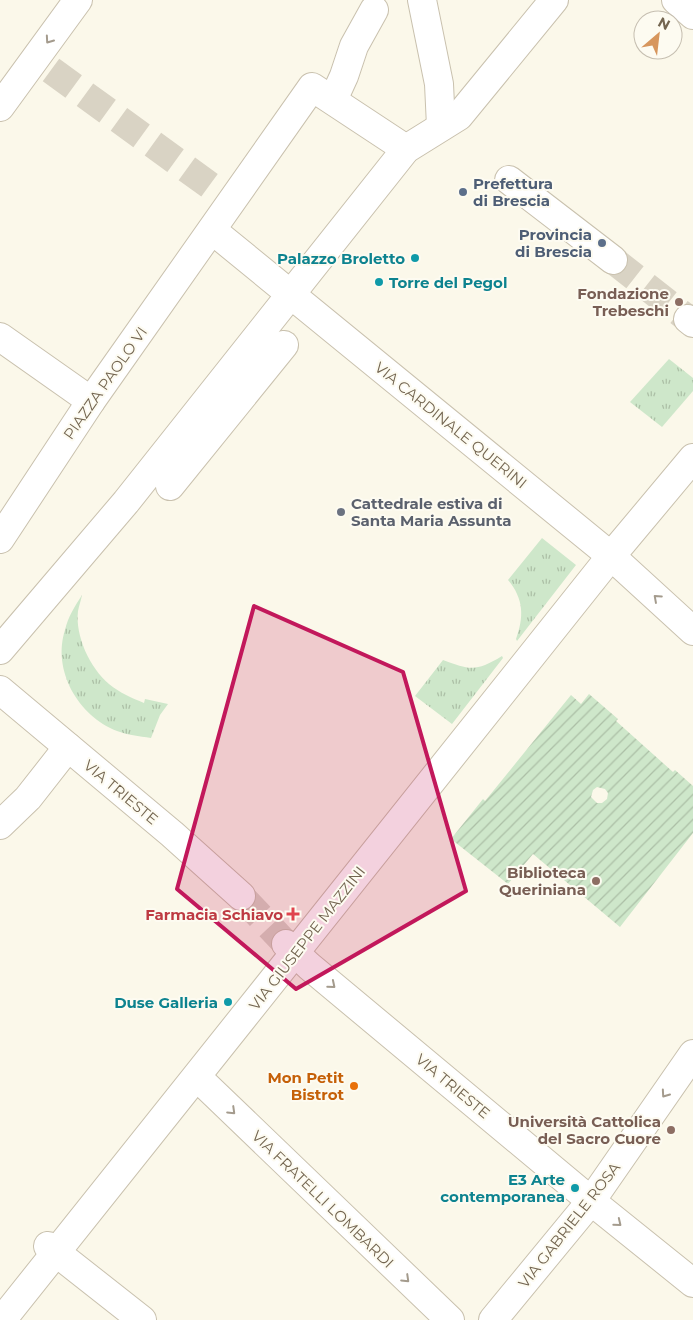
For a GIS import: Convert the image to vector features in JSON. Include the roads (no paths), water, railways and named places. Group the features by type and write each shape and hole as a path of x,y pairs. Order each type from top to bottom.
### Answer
{"street":[{"path":"0,107 78,0"},
{"path":"422,0 439,84 453,128"},
{"path":"126,502 158,501 301,303 406,149 453,128 554,0"},
{"path":"676,0 693,15"},
{"path":"333,100 344,76 354,46 374,10"},
{"name":"PIAZZA PAOLO VI","path":"0,539 91,401 212,230 224,196 312,88 406,149"},
{"path":"509,180 613,260"},
{"path":"212,230 301,303"},
{"path":"0,650 126,502 228,405 286,342 301,303"},
{"name":"VIA CARDINALE QUERINI","path":"301,303 611,556 693,631"},
{"path":"0,337 91,401"},
{"name":"VIA GIUSEPPE MAZZINI","path":"2,1320 51,1249 197,1077 290,948 693,458"},
{"name":"VIA TRIESTE","path":"0,690 172,834 241,896"},
{"path":"0,825 28,798 68,747"},
{"name":"VIA TRIESTE","path":"290,948 591,1201 693,1283"},
{"name":"VIA GABRIELE ROSA","path":"493,1320 591,1201 693,1054"},
{"name":"VIA FRATELLI LOMBARDI","path":"197,1077 450,1320"},
{"path":"51,1249 142,1320"}],"tunnel":[{"path":"51,70 216,190"},
{"path":"613,260 688,319"},
{"path":"241,896 286,944"}],"place":[{"name":"Prefettura di Brescia","path":"463,192"},
{"name":"Provincia di Brescia","path":"602,243"},
{"name":"Palazzo Broletto","path":"415,258"},
{"name":"Torre del Pegol","path":"379,282"},
{"name":"Fondazione Trebeschi","path":"679,302"},
{"name":"Cattedrale estiva di Santa Maria Assunta","path":"341,512"},
{"name":"Biblioteca Queriniana","path":"596,881"},
{"name":"Farmacia Schiavo","path":"293,914"},
{"name":"Duse Galleria","path":"228,1002"},
{"name":"Mon Petit Bistrot","path":"354,1086"},
{"name":"Università Cattolica del Sacro Cuore","path":"671,1130"},
{"name":"E3 Arte contemporanea","path":"575,1188"}]}
